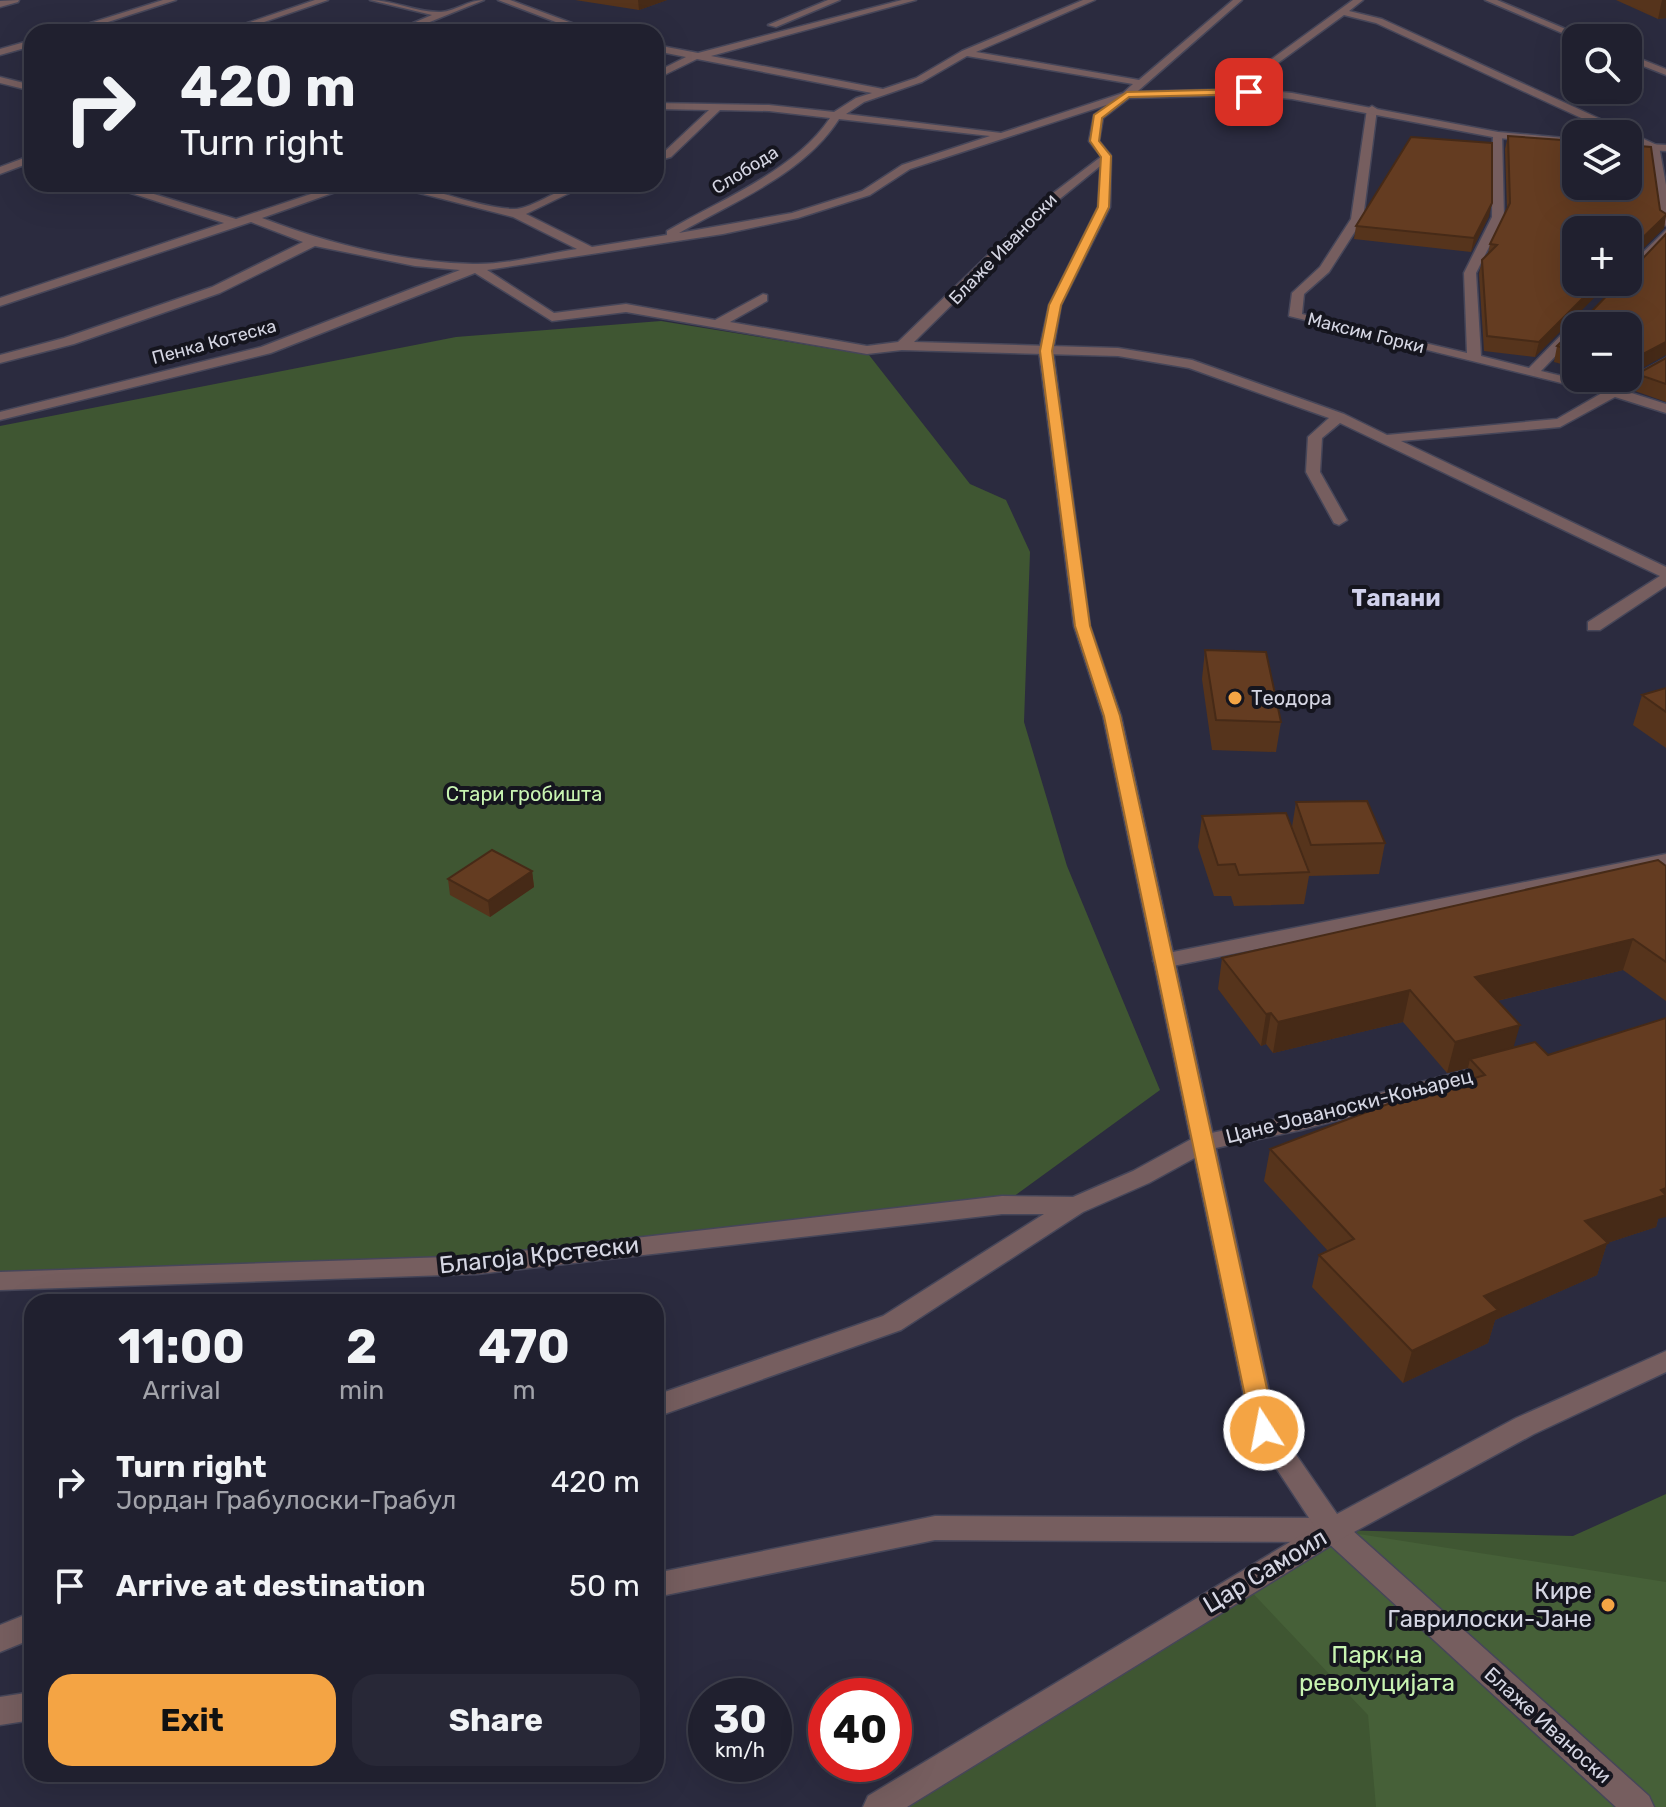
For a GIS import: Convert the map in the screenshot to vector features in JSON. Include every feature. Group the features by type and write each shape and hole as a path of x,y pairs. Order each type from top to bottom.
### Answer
{"street":[{"path":"0,4 15,0"},
{"path":"93,24 172,0"},
{"path":"250,24 324,0"},
{"path":"374,0 445,15"},
{"path":"420,24 480,0"},
{"path":"502,0 569,24"},
{"path":"664,72 693,57 836,0"},
{"path":"693,57 912,0"},
{"name":"Слобода","path":"657,240 721,207 791,164 820,141 837,115 880,91 919,80 965,53 1091,0"},
{"name":"Блаже Иваноски","path":"1238,0 1098,117 1094,141 1106,156 1104,207 1055,305 1046,351 1082,626 1112,716 1264,1430 1333,1530 1638,1807"},
{"path":"1249,92 1268,66 1346,13 1359,0"},
{"path":"1489,0 1562,30"},
{"path":"1346,13 1379,21 1594,120"},
{"path":"0,52 24,45"},
{"name":"Слобода","path":"664,50 880,91"},
{"path":"965,53 1132,89 1249,92 1372,109 1498,135 1562,141"},
{"path":"1642,63 1666,72"},
{"path":"0,80 24,86"},
{"path":"252,218 313,242 415,262 476,268 794,216 866,193 906,167 1132,89"},
{"path":"664,106 769,108 1001,134"},
{"path":"664,156 716,109"},
{"name":"Максим Горки","path":"1372,109 1357,219 1325,269 1298,293 1295,316 1562,380"},
{"path":"1474,359 1470,273 1498,217 1498,135"},
{"path":"1660,148 1666,223"},
{"path":"0,155 24,159"},
{"name":"Блаже Иваноски","path":"902,346 959,296 1065,186 1106,156"},
{"path":"0,171 24,162"},
{"path":"135,192 237,223"},
{"path":"0,302 328,192"},
{"path":"423,192 517,214 591,251"},
{"path":"517,214 565,192"},
{"path":"1642,259 1666,234"},
{"path":"0,359 69,341 216,290 313,242"},
{"path":"476,268 552,317 626,308 867,350 902,346 1118,352 1192,364 1339,417 1666,576 1594,626"},
{"name":"Пенка Котеска","path":"0,416 266,350 476,268"},
{"path":"717,324 763,298"},
{"path":"1531,373 1562,341"},
{"path":"1642,376 1666,362"},
{"path":"1386,439 1560,423 1613,392"},
{"name":"Максим Горки","path":"1613,392 1666,409"},
{"path":"1339,417 1315,437 1313,472 1339,520"},
{"path":"1163,961 1666,860"},
{"name":"Цане Јованоски-Коњарец","path":"664,1403 892,1323 1075,1206 1141,1177 1205,1142 1301,1122 1511,1066"},
{"name":"Благоја Крстески","path":"0,1281 477,1265 1002,1205 1075,1206"},
{"name":"Цар Самоил","path":"879,1807 1333,1530 1525,1426 1666,1361"},
{"path":"664,1583 935,1528 1333,1530"},
{"path":"0,1639 24,1628"},
{"path":"0,1711 24,1707"}],"green space":[{"name":"Стари гробишта","path":"661,321 869,355 970,484 1006,500 1030,552 1024,722 1067,866 1160,1090 1002,1205 477,1265 0,1281 0,426 456,337"},
{"name":"Парк на револуцијата","path":"1666,1494 1666,1807 879,1807 1333,1530 1573,1536"},
{"path":"1333,1530 1666,1582 1666,1807 1376,1807 1368,1715 1244,1584"}],"building":[{"path":"1508,136 1562,140 1562,200 1642,200 1642,146 1651,147 1660,210 1666,215 1642,238 1642,216 1562,216 1562,296 1585,296 1569,312 1562,312 1562,319 1539,342 1487,336 1482,260 1497,245 1490,244 1510,203"},
{"path":"1411,137 1492,143 1492,203 1474,238 1356,226"},
{"path":"1666,234 1666,342 1642,355 1642,312 1591,312 1606,296 1642,296 1642,259"},
{"path":"1666,358 1666,384 1642,376 1642,371"},
{"path":"1205,650 1266,652 1281,722 1216,720"},
{"path":"1666,688 1666,712 1642,695"},
{"path":"1367,801 1385,843 1311,845 1296,802"},
{"path":"1286,813 1309,872 1239,875 1235,864 1218,865 1202,816"},
{"path":"492,850 532,871 488,901 448,879"},
{"path":"1658,860 1666,866 1666,962 1633,939 1475,977 1520,1025 1455,1042 1410,990 1278,1022 1271,1013 1266,1014 1222,958"},
{"path":"1666,1018 1666,1188 1661,1190 1666,1195 1585,1221 1608,1243 1484,1296 1498,1310 1412,1351 1319,1255 1354,1239 1270,1149 1393,1102 1485,1075 1470,1059 1535,1042 1548,1055"}],"place":[{"name":"Теодора","path":"1235,698"},
{"name":"Кире Гаврилоски-Јане","path":"1608,1605"}],"district":[{"name":"Тапани","path":"1396,598"}],"route":[{"path":"1249,92 1127,95 1098,117 1094,141 1106,156 1104,207 1055,305 1046,351 1082,626 1112,716 1264,1430"}]}
